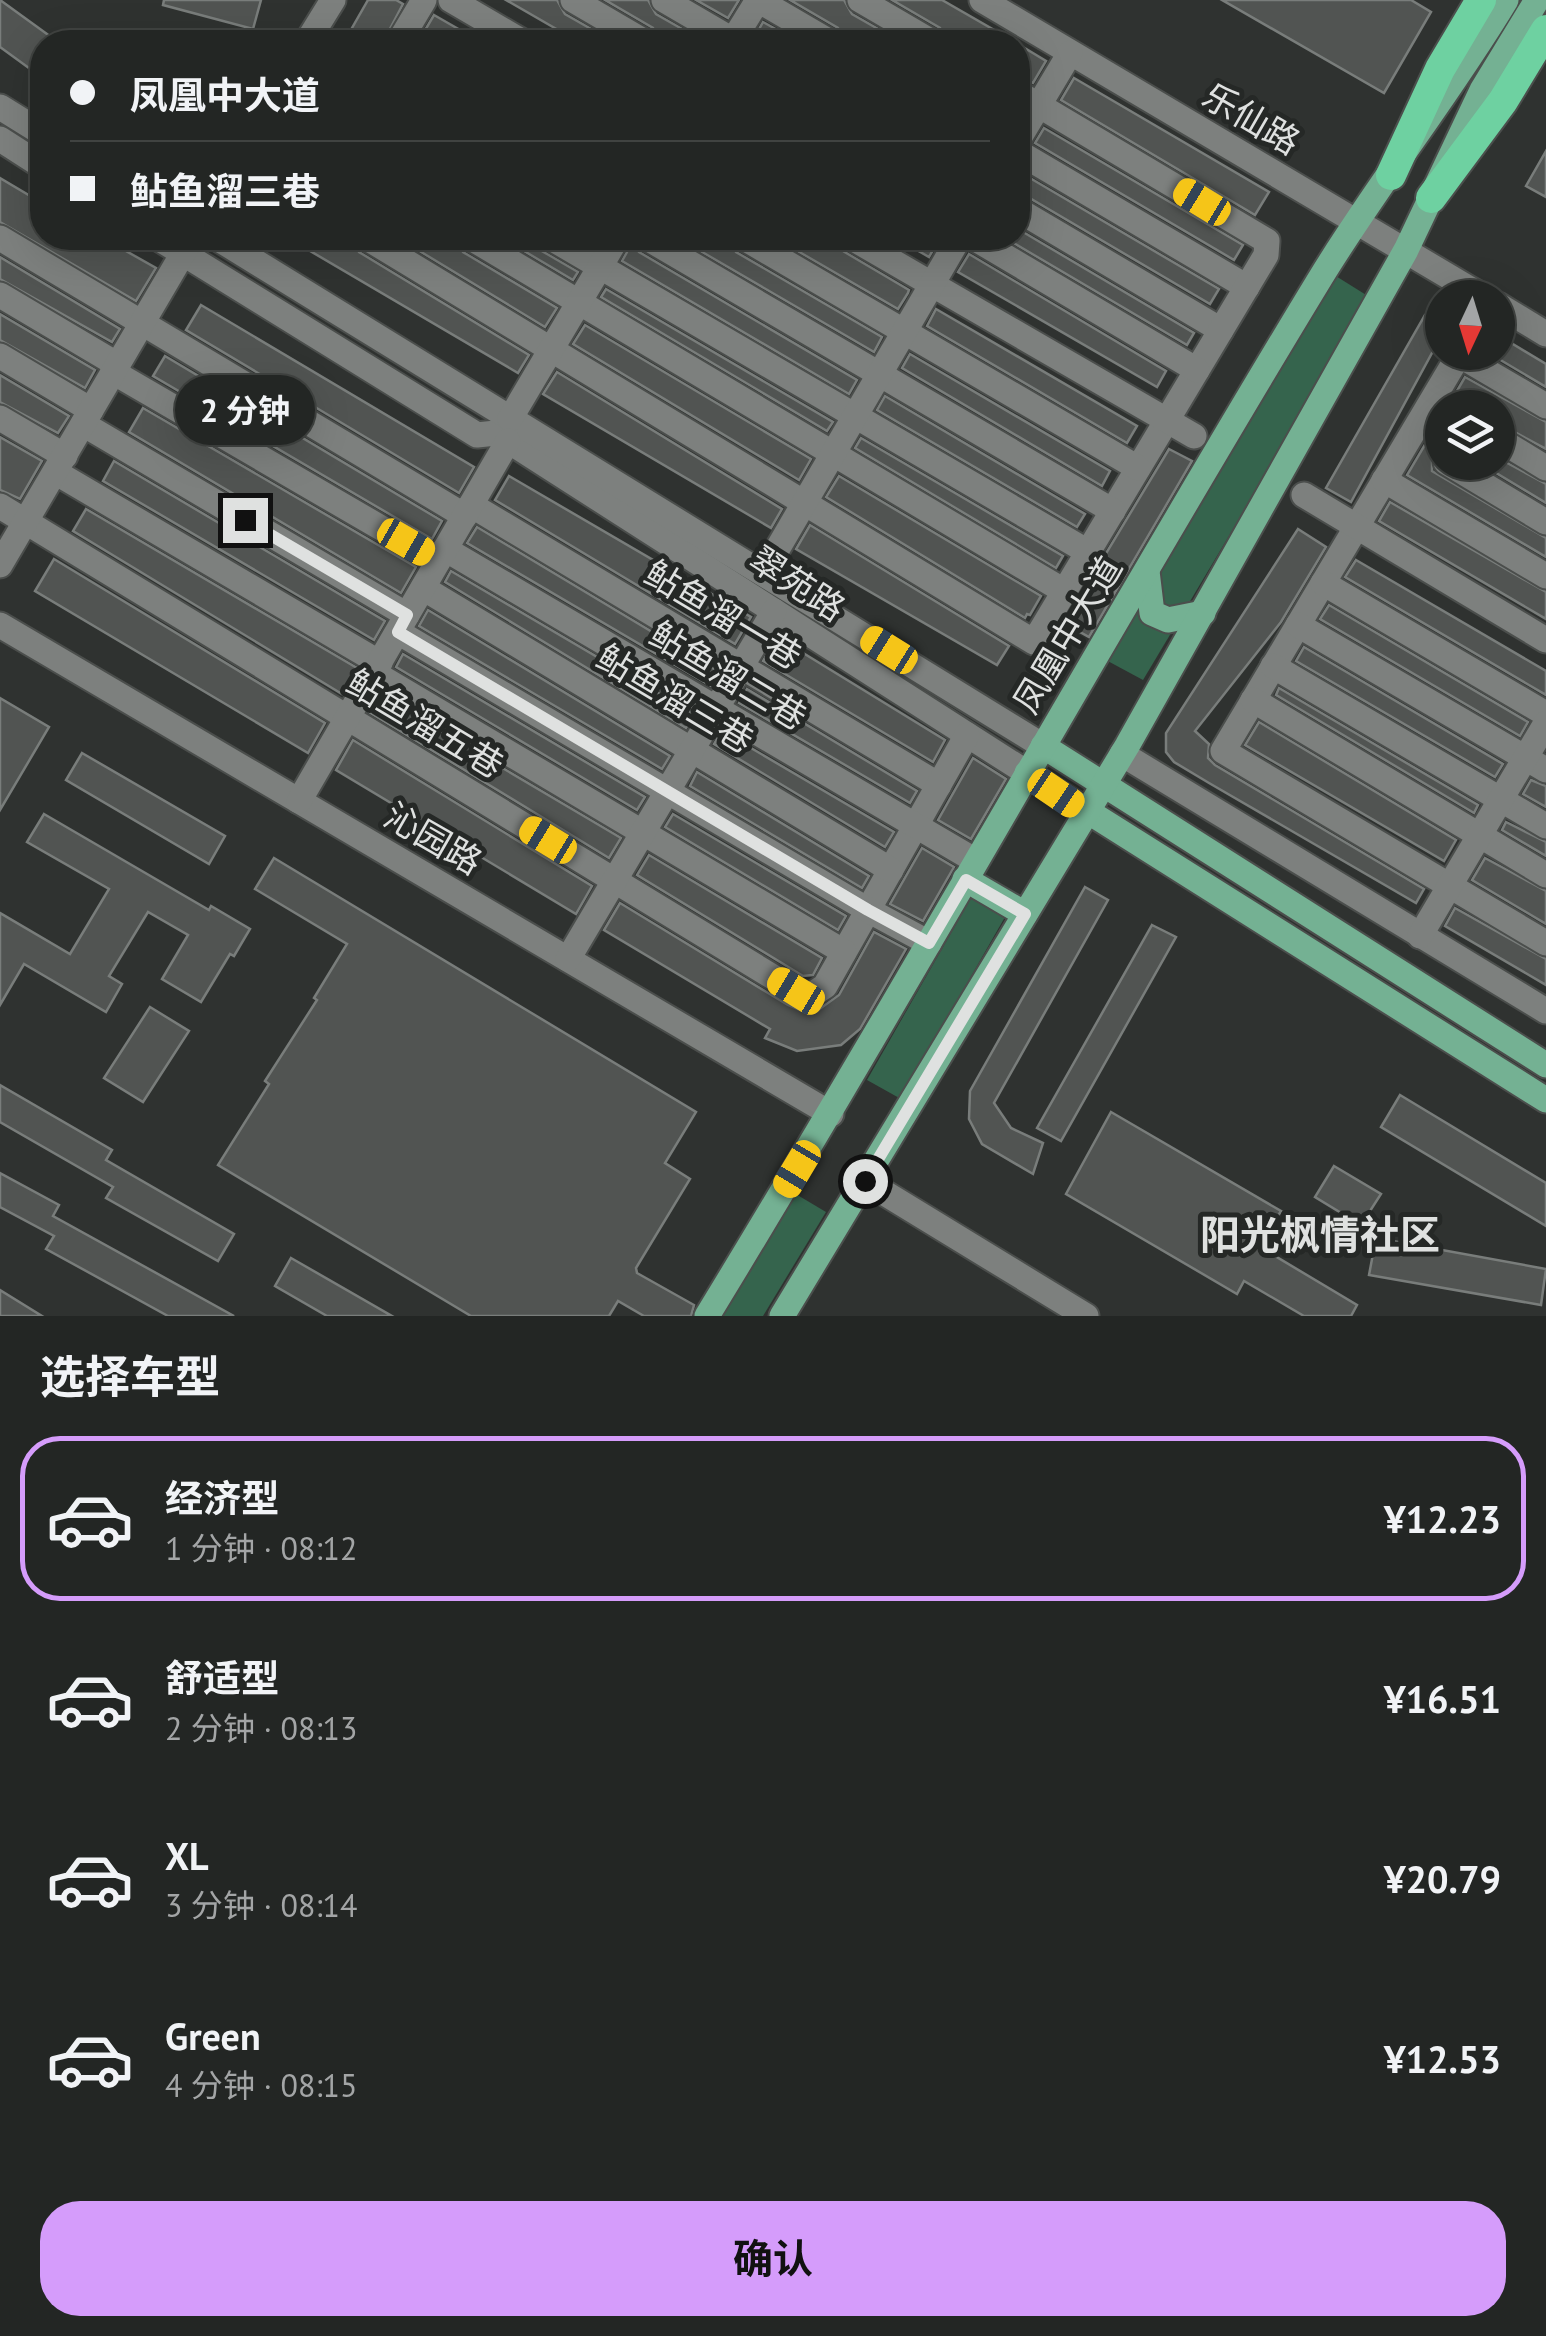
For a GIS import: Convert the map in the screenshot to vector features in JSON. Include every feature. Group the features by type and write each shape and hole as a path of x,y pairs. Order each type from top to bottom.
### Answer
{"highway":[{"path":"1392,175 1440,69 1481,0"},
{"path":"1431,198 1503,101 1546,30"}],"main road":[{"name":"凤凰中大道","path":"707,1316 830,1114 1324,273 1460,76 1506,0"},
{"path":"782,1316 1122,754 1406,250 1482,90 1537,0"},
{"path":"1147,571 1152,613 1168,620 1203,612"},
{"name":"翠苑路","path":"1043,746 1546,1065"},
{"name":"翠苑路","path":"1027,773 1546,1100"},
{"path":"971,871 1025,914"}],"street":[{"path":"314,30 332,0"},
{"path":"409,30 424,0"},
{"path":"450,0 502,30"},
{"path":"574,0 625,30"},
{"path":"664,0 714,30"},
{"path":"741,30 758,0 809,30"},
{"path":"860,0 911,30"},
{"name":"乐仙路","path":"982,0 1455,280"},
{"path":"1030,98 1070,53"},
{"path":"387,250 1034,642 1266,255 1267,241 1030,101"},
{"path":"0,107 30,126"},
{"path":"0,140 30,159"},
{"path":"1030,159 1247,286"},
{"path":"1030,217 1220,330"},
{"name":"鲇鱼溜一巷","path":"0,238 939,785"},
{"path":"0,565 185,250"},
{"name":"翠苑路","path":"196,250 478,435 509,430 764,572 1043,746"},
{"name":"翠苑路","path":"235,250 774,611 1027,773"},
{"path":"491,250 1064,591"},
{"path":"572,250 1088,552"},
{"path":"299,802 468,510 551,350 610,250"},
{"path":"667,250 1112,511"},
{"path":"765,250 1138,468"},
{"path":"873,250 1194,436"},
{"path":"764,572 953,250"},
{"path":"994,250 1197,370"},
{"name":"鲇鱼溜二巷","path":"0,295 116,368 915,828 971,871"},
{"path":"1515,315 1546,334"},
{"path":"1443,390 1459,354 1546,406"},
{"path":"0,356 402,623 668,791 929,943"},
{"path":"0,418 60,464 377,668 844,952"},
{"path":"1425,419 1408,440 1223,750 1546,943"},
{"path":"1408,440 1425,450"},
{"path":"1515,450 1546,468"},
{"path":"1384,480 1546,576"},
{"path":"1475,480 1546,522"},
{"path":"1304,495 1546,640"},
{"name":"鲇鱼溜五巷","path":"0,506 810,996 825,986 967,735"},
{"path":"1322,583 1546,714"},
{"name":"鲇鱼溜三巷","path":"423,588 891,870"},
{"path":"568,959 774,611"},
{"path":"1298,625 1536,764"},
{"name":"沁园路","path":"0,626 830,1114"},
{"path":"1274,666 1546,826"},
{"path":"1253,700 1546,875"},
{"path":"1420,936 1500,800 1536,764 1546,724"},
{"path":"1122,754 1546,1011"},
{"path":"865,1181 1086,1316"}],"green space":[{"path":"1331,273 1371,298 1143,680 1104,659"},
{"path":"971,898 1005,917 901,1099 867,1080"},
{"path":"789,1190 826,1212 763,1316 713,1316"}],"building":[{"path":"0,0 41,30 30,30 30,69 0,47"},
{"path":"164,0 261,0 253,29 163,5"},
{"path":"368,0 396,0 403,4 389,30 351,30"},
{"path":"506,0 557,0 565,14 593,30 558,30"},
{"path":"605,0 648,0 656,14 684,30 653,28"},
{"path":"696,0 739,0 728,18"},
{"path":"790,0 844,0 852,14 880,30 838,28"},
{"path":"892,0 942,0 994,30 940,28"},
{"path":"1222,0 1411,0 1431,12 1384,93"},
{"path":"434,15 460,30 425,30"},
{"path":"763,22 777,30 759,30"},
{"path":"1030,51 1046,61 1033,83 1030,82"},
{"path":"1074,78 1269,192 1255,215 1061,100"},
{"path":"1044,128 1243,245 1234,260 1035,143"},
{"path":"1546,151 1546,197 1526,186"},
{"path":"0,178 30,196 30,239 0,222"},
{"path":"1030,178 1219,289 1210,304 1030,198"},
{"path":"1030,236 1194,333 1187,345 1025,250 1030,250"},
{"path":"48,250 124,250 156,268 136,301"},
{"path":"308,250 358,250 529,355 518,373"},
{"path":"418,250 462,250 557,308 545,327"},
{"path":"522,250 541,250 578,272 573,280"},
{"path":"628,250 637,250 857,380 849,394 622,261"},
{"path":"699,250 735,250 882,337 874,352"},
{"path":"796,250 841,250 909,290 898,309"},
{"path":"969,254 1166,371 1157,387 958,272"},
{"path":"0,257 120,329 112,342 0,279"},
{"path":"606,289 833,422 827,431 601,297"},
{"path":"201,305 474,467 459,493 186,330"},
{"path":"936,309 1137,426 1127,443 927,326"},
{"path":"0,314 95,370 85,388 0,340"},
{"path":"1425,315 1425,366 1351,502 1326,488"},
{"path":"585,325 811,459 799,480 573,344"},
{"path":"1515,345 1546,364 1546,387 1515,369"},
{"path":"910,354 1110,471 1102,486 902,368"},
{"path":"165,356 442,521 432,539 153,376"},
{"path":"557,372 782,509 771,528 543,394"},
{"path":"0,375 69,416 58,433 0,402"},
{"path":"1465,377 1488,390 1457,390"},
{"path":"885,396 1085,514 1077,527 877,410"},
{"path":"1515,405 1546,422 1546,449 1515,432"},
{"path":"143,408 416,567 401,593 129,432"},
{"path":"0,437 42,461 20,499 0,490"},
{"path":"861,438 1063,556 1056,568 855,448"},
{"path":"1425,444 1425,480 1447,480 1546,538 1546,557 1407,475"},
{"path":"1169,449 1192,461 1089,637 1064,623"},
{"path":"114,461 385,621 374,640 103,481"},
{"path":"1515,467 1546,484 1546,503 1508,480 1515,480"},
{"path":"509,476 751,617 735,644 495,500"},
{"path":"839,476 1041,596 1030,615 1025,618 826,497"},
{"path":"1390,502 1546,592 1546,619 1379,521"},
{"path":"86,509 357,668 342,694 73,531"},
{"path":"810,525 1009,646 997,665 796,549"},
{"path":"477,527 719,672 711,686 467,543"},
{"path":"1298,529 1326,547 1281,622 1195,731 1209,744 1208,758 1215,765 1424,889 1416,903 1174,762 1166,752 1166,733"},
{"path":"54,559 325,723 308,753 35,591"},
{"path":"1356,560 1546,671 1546,695 1345,577"},
{"path":"451,571 694,714 686,728 445,582"},
{"path":"1329,605 1528,722 1520,736 1320,619"},
{"path":"428,610 670,756 662,769 419,626"},
{"path":"777,637 945,740 933,762 763,661"},
{"path":"1304,647 1503,764 1495,777 1296,661"},
{"path":"403,654 645,797 637,810 396,667"},
{"path":"1279,688 1478,805 1474,813 1276,695"},
{"path":"747,689 917,791 910,803 739,703"},
{"path":"379,695 621,838 609,858 369,712"},
{"path":"0,698 49,727 0,810"},
{"path":"1259,722 1456,840 1444,861 1245,745"},
{"path":"722,731 894,832 885,847 714,744"},
{"path":"353,740 592,886 576,914 336,770"},
{"path":"82,753 225,836 209,864 66,780"},
{"path":"973,758 1006,779 971,839 938,820"},
{"path":"697,772 869,876 862,888 690,786"},
{"path":"1531,780 1546,786 1546,807 1523,794"},
{"path":"44,814 209,910 211,906 250,929 201,1002 162,979 188,935 148,912 109,976 122,984 106,1012 24,964 0,1005 0,913 70,954 109,889 27,842"},
{"path":"673,814 846,916 838,930 665,827"},
{"path":"1506,822 1546,842 1546,856 1502,830"},
{"path":"922,848 954,867 923,921 890,904"},
{"path":"649,855 822,958 813,975 803,976 637,875"},
{"path":"274,858 696,1112 665,1163 690,1179 636,1268 637,1273 694,1305 691,1316 644,1316 618,1301 609,1316 471,1316 218,1165 269,1084 265,1081 317,1000 314,998 347,944 255,889"},
{"path":"1485,858 1546,891 1546,924 1472,880"},
{"path":"1085,887 1108,900 994,1103 1011,1128 1043,1143 1033,1174 982,1144 969,1119 970,1091"},
{"path":"620,903 805,1012 818,1010 839,995 874,932 906,949 860,1029 841,1045 797,1051 765,1038 770,1029 604,930"},
{"path":"1455,908 1546,959 1546,985 1445,926"},
{"path":"1152,925 1176,937 1061,1141 1037,1128"},
{"path":"150,1007 189,1031 143,1102 104,1078"},
{"path":"0,1085 112,1150 106,1160 234,1234 218,1261 106,1198 113,1187 0,1122"},
{"path":"1400,1095 1546,1183 1546,1226 1381,1127"},
{"path":"1111,1112 1281,1211 1260,1247 1357,1305 1351,1316 1304,1316 1244,1281 1237,1294 1066,1194"},
{"path":"1334,1166 1381,1194 1361,1225 1315,1197"},
{"path":"0,1173 59,1205 53,1216 234,1316 168,1316 46,1249 54,1236 0,1207"},
{"path":"1376,1238 1546,1269 1541,1305 1369,1275"},
{"path":"291,1258 392,1316 327,1316 275,1286"},
{"path":"0,1290 42,1316 0,1316"}],"district":[{"name":"阳光枫情社区","path":"1320,1235"}],"route":[{"path":"245,520 407,615 398,632 929,943 966,880 1025,914 865,1181"}]}
